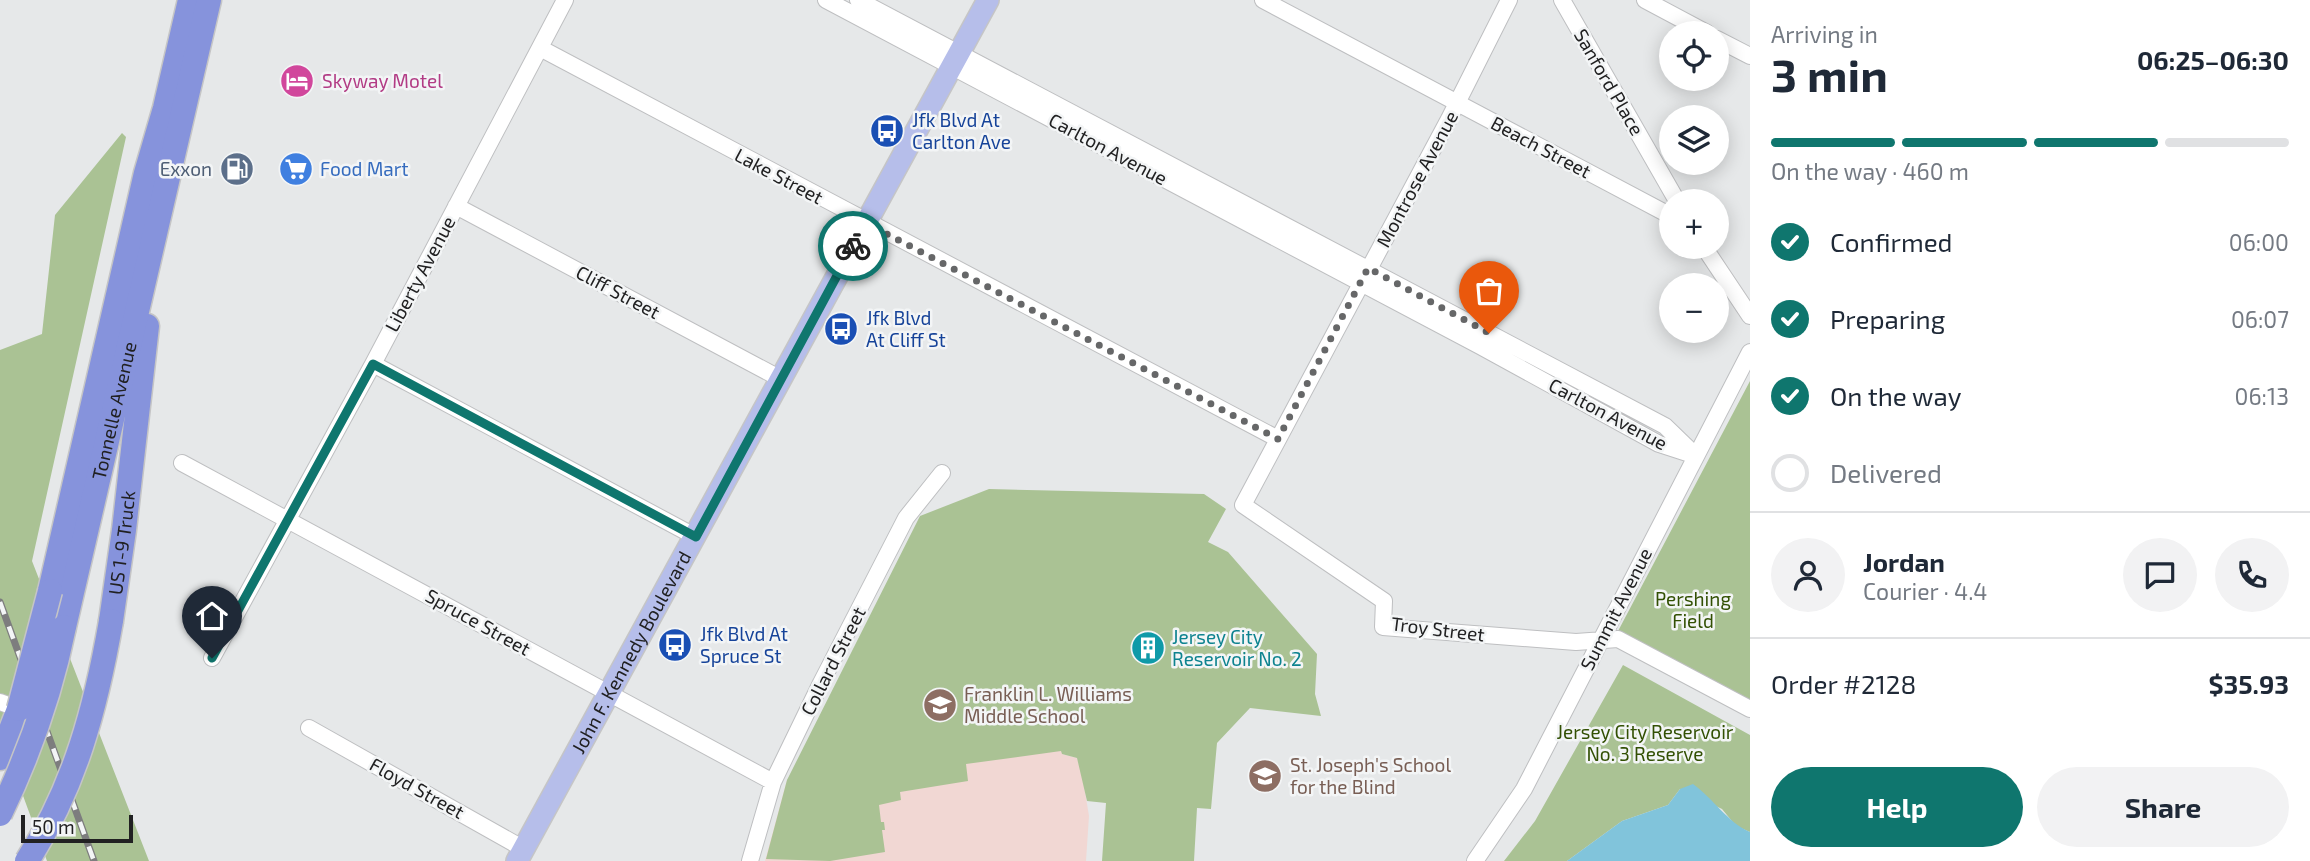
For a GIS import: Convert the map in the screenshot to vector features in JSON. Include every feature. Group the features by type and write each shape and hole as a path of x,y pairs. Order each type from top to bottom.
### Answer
{"highway":[{"name":"Tonnelle Avenue","path":"0,758 10,705 50,591 146,173 165,108 190,0"},
{"name":"Tonnelle Avenue","path":"0,814 36,728 54,670 209,0"},
{"name":"US 1-9 Truck","path":"27,861 61,800 80,756 96,697 111,621 124,530 162,209"}],"main road":[{"name":"John F. Kennedy Boulevard","path":"521,855 988,0"}],"street":[{"name":"Liberty Avenue","path":"212,658 373,364 565,0"},
{"name":"Carlton Avenue","path":"827,0 861,7 955,60 1485,340 1659,444 1696,456"},
{"name":"Beach Street","path":"1263,0 1659,210"},
{"name":"Montrose Avenue","path":"1244,505 1509,0"},
{"name":"Sanford Place","path":"1562,0 1670,189"},
{"path":"1645,0 1684,21"},
{"path":"1729,45 1750,57"},
{"name":"Lake Street","path":"540,48 1278,439"},
{"name":"Cliff Street","path":"456,206 781,379"},
{"path":"1712,259 1750,316"},
{"name":"Summit Avenue","path":"1475,861 1524,789 1750,352"},
{"path":"373,364 696,537"},
{"name":"Spruce Street","path":"182,463 773,782"},
{"name":"Collard Street","path":"750,861 773,782 906,518 942,473"},
{"name":"Troy Street","path":"1244,505 1384,601 1383,627 1576,642 1600,640"},
{"path":"1600,640 1619,639 1750,709"},
{"name":"Floyd Street","path":"309,728 521,855"}],"shaded area":[{"path":"1050,658 1062,754 1077,758 1082,774 1089,816 1086,861 765,861 787,780"}],"green space":[{"path":"122,133 126,137 32,561 149,861 47,861 0,733 0,350 42,334 55,215"},
{"name":"Pershing Field","path":"1750,381 1750,703 1617,633"},
{"path":"989,489 1204,494 1226,509 1208,542 1228,552 1317,654 1315,694 1321,716 1250,708 1217,743 1211,809 1197,808 1194,861 1102,861 1106,803 1087,801 1077,758 1062,754 1061,751 966,764 968,781 900,792 901,800 879,805 881,822 884,822 885,830 882,830 885,852 830,861 766,859 787,780 920,516"},
{"name":"Jersey City Reservoir No. 3 Reserve","path":"1623,665 1750,735 1750,832 1736,826 1722,809 1680,789 1668,805 1622,821 1567,861 1504,861 1535,821"}],"water":[{"path":"1693,784 1734,822 1750,832 1750,861 1567,861 1622,821 1668,805 1680,789"}],"railway":[{"path":"0,602 94,861"}],"way so far":[{"path":"853,246 866,223 1278,439 1368,268 1489,333"}],"place":[{"name":"Skyway Motel","path":"297,81"},
{"name":"Jfk Blvd At Carlton Ave","path":"887,131"},
{"name":"Exxon","path":"237,169"},
{"name":"Food Mart","path":"296,169"},
{"name":"Jfk Blvd At Cliff St","path":"841,329"},
{"name":"Jfk Blvd At Spruce St","path":"675,645"},
{"name":"Jersey City Reservoir No. 2","path":"1148,648"},
{"name":"Franklin L. Williams Middle School","path":"940,705"},
{"name":"St. Joseph's School for the Blind","path":"1265,776"}],"route":[{"path":"212,658 373,364 696,537 853,246"}]}
